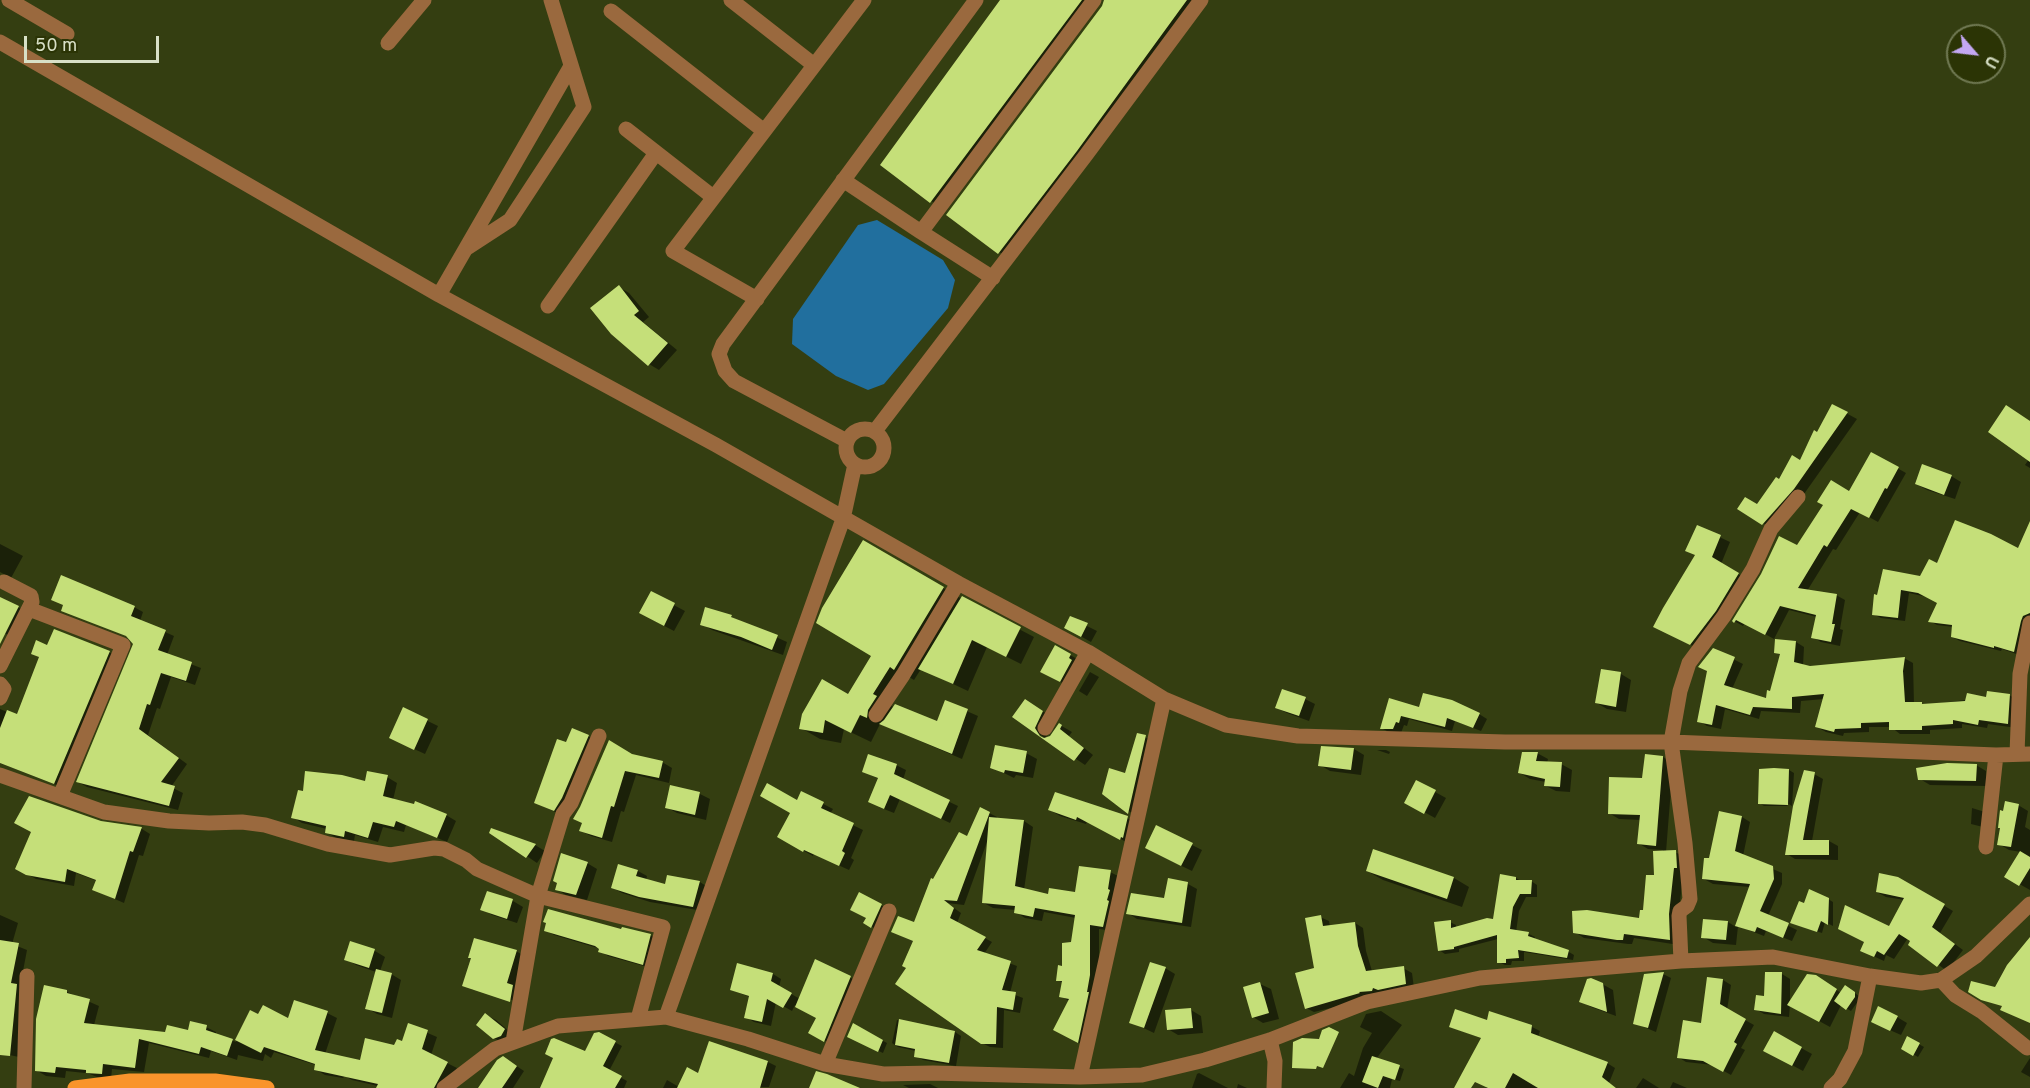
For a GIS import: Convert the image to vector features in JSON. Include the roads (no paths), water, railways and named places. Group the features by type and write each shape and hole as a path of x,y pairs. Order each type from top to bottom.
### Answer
{"main road":[{"path":"75,1088 130,1081 215,1081 267,1088"}],"street":[{"path":"9,0 35,7 67,34"},
{"path":"388,43 424,0"},
{"path":"466,248 510,220 584,107 553,7 565,0"},
{"path":"731,0 814,65"},
{"path":"757,299 672,251 864,0"},
{"path":"847,441 734,381 725,371 720,354 723,344 976,0"},
{"path":"921,232 1094,0"},
{"path":"875,431 993,278 1201,0"},
{"path":"611,11 764,131"},
{"path":"0,42 440,295 716,445 958,583 1088,652 1164,699 1226,725 1298,736 1505,742 1671,741 1996,755 2024,754 2020,674 2030,623"},
{"path":"440,295 571,66"},
{"path":"626,129 713,197"},
{"path":"548,306 656,153"},
{"path":"843,180 993,278"},
{"path":"862,429 875,431 880,436 884,448 879,461 867,467 855,464 847,454 847,441 856,431 862,429"},
{"path":"666,1017 843,519 855,464"},
{"path":"1681,961 1679,916 1680,911 1687,906 1690,899 1671,741 1680,691 1689,663 1724,616 1753,569 1771,529 1798,497"},
{"path":"0,666 32,602 31,596 4,582"},
{"path":"876,715 903,675 958,583"},
{"path":"28,609 123,645 60,796"},
{"path":"1045,728 1088,652"},
{"path":"0,684 4,689 0,698"},
{"path":"1085,1080 1164,699"},
{"path":"513,1042 538,896 563,814 571,803 599,736"},
{"path":"1986,848 1996,755"},
{"path":"0,775 104,812 169,821 209,824 242,822 265,825 328,844 390,855 434,848 444,849 498,879 538,896 663,927 638,1019"},
{"path":"444,1088 495,1049 558,1026 666,1017 748,1038 825,1064 883,1074 933,1073 1085,1080 1142,1075 1205,1060 1270,1040 1367,1002 1480,978 1681,961 1773,957 1870,976 1921,983 1941,980 1976,956 2029,906"},
{"path":"825,1064 889,911"},
{"path":"24,1088 27,976"},
{"path":"1831,1088 1844,1074 1855,1051 1870,976"},
{"path":"1941,980 1955,995 1981,1011 2027,1048"},
{"path":"1270,1040 1275,1061 1274,1088"}],"water":[{"path":"877,220 943,260 955,280 948,308 884,384 868,390 836,376 792,344 793,319 858,225"}]}
